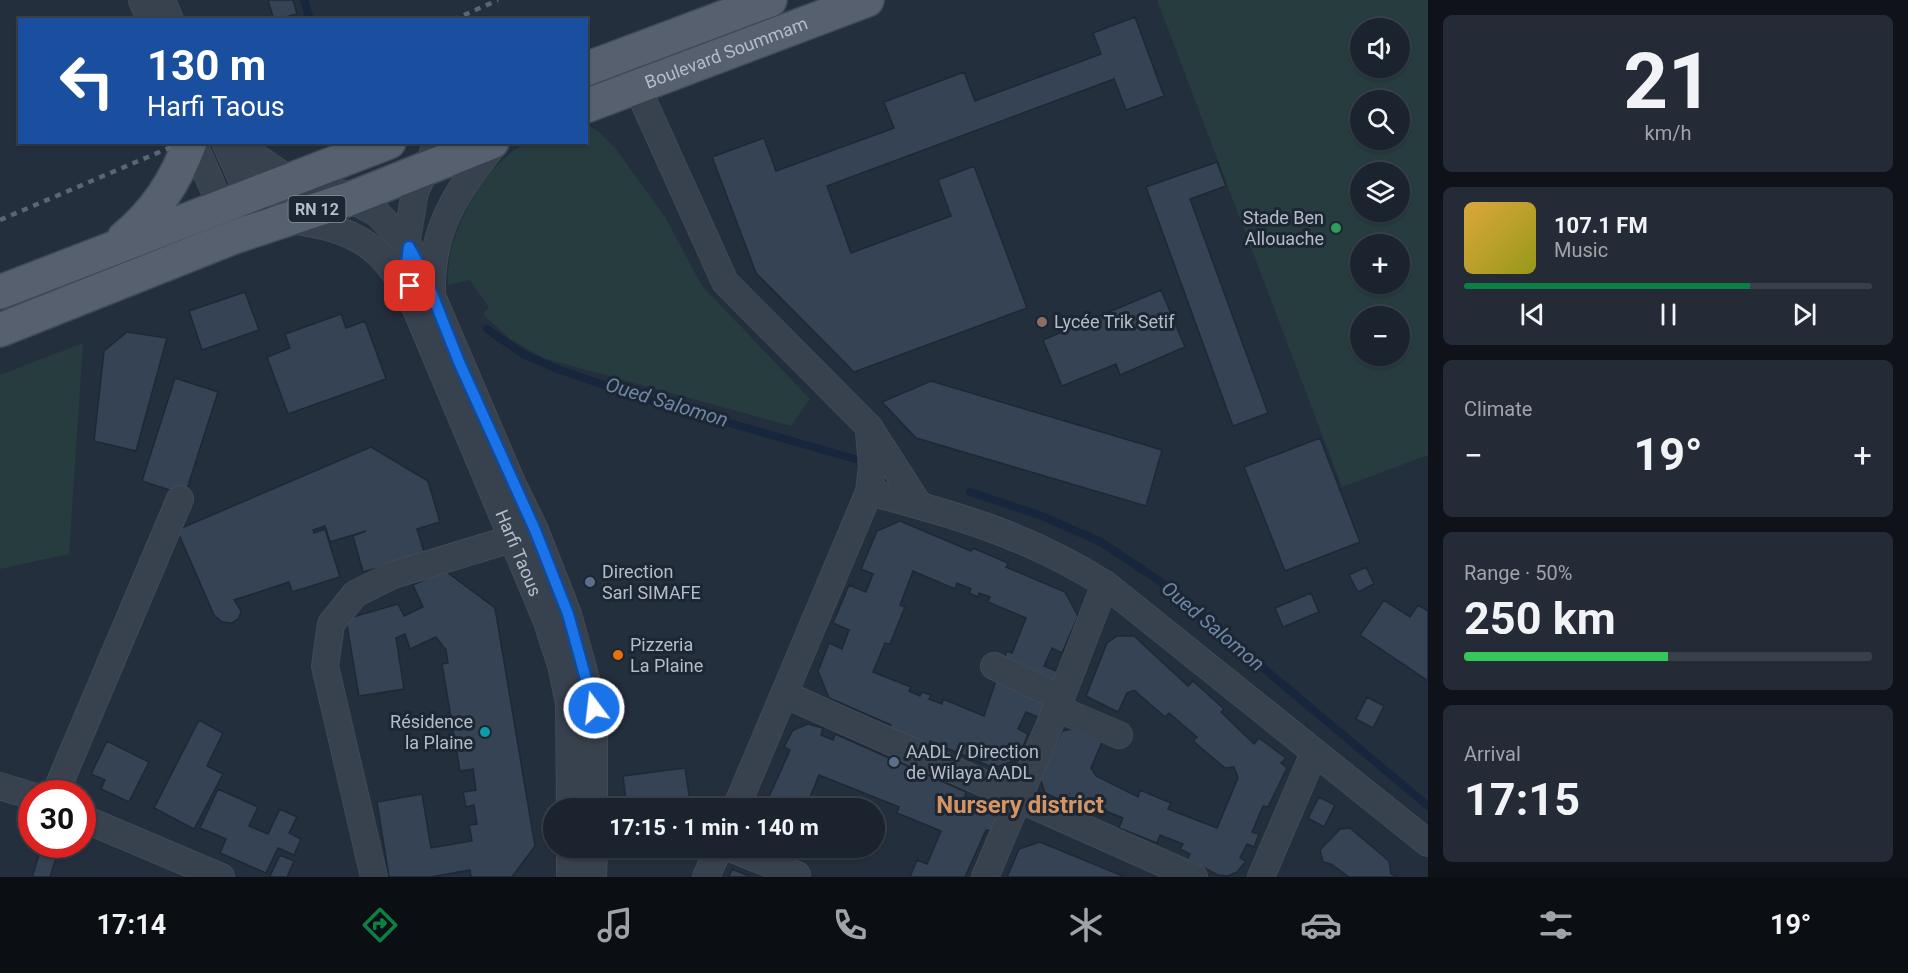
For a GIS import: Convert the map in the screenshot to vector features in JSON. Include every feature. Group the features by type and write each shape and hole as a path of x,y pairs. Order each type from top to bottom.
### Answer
{"main road":[{"name":"Boulevard Soummam","path":"588,68 770,0"},
{"name":"Boulevard Soummam","path":"588,105 867,0"},
{"path":"120,245 159,204 174,181 191,144"},
{"name":"RN 12","path":"0,292 384,144"},
{"name":"RN 12","path":"0,330 260,228 352,198 431,156 485,144"}],"street":[{"path":"142,0 149,18"},
{"path":"162,0 169,18"},
{"path":"637,87 725,282 868,427 919,505"},
{"path":"193,144 236,202 260,228"},
{"path":"225,144 236,202"},
{"path":"237,144 290,180"},
{"name":"Harfi Taous","path":"424,302 443,219 493,144"},
{"name":"Harfi Taous","path":"409,247 407,239 410,215 431,156"},
{"name":"Harfi Taous","path":"290,180 328,188 352,198 384,219 419,262 424,302 511,539 546,619 561,665 569,703 570,798"},
{"name":"Harfi Taous","path":"260,228 336,228 357,237 394,270 424,302 535,530 568,614 594,708 594,798"},
{"path":"739,798 869,492 872,453 868,427"},
{"path":"869,492 919,505 1021,538 1064,558 1105,584 1428,843"},
{"path":"61,780 180,499"},
{"path":"374,877 325,666 331,624 355,594 393,575 511,539"},
{"path":"985,877 1059,703 1105,584"},
{"path":"994,666 1119,735"},
{"path":"784,694 1017,800 1194,877"},
{"path":"1261,877 1314,753"},
{"path":"0,786 18,791"},
{"path":"96,824 220,877"},
{"path":"570,858 570,877"},
{"path":"593,877 594,858"},
{"path":"706,877 715,858"},
{"path":"755,858 797,875"}],"green space":[{"name":"Stade Ben Allouache","path":"1157,0 1428,0 1428,455 1342,487"},
{"path":"588,126 598,131 615,148 665,217 702,286 810,399 791,426 543,358 510,339 483,314 489,307 470,280 448,285 448,266 452,246 470,204 482,184 511,153 525,144 588,144"},
{"path":"83,343 69,554 0,569 0,375"}],"building":[{"path":"268,0 293,0 297,14 273,18"},
{"path":"1135,17 1164,96 1126,110 1114,79 827,186 851,253 951,216 938,180 974,166 1027,308 854,372 756,273 712,157 764,138 776,171 894,128 884,102 964,72 975,101 1101,54 1093,33"},
{"path":"1217,162 1226,186 1190,199 1268,413 1233,426 1146,187"},
{"path":"1161,290 1185,347 1120,375 1116,364 1062,386 1043,340"},
{"path":"245,292 259,330 202,350 189,311"},
{"path":"341,314 346,328 365,321 386,379 288,414 267,357 290,348 285,334"},
{"path":"127,332 167,338 136,451 94,441 104,351"},
{"path":"175,378 218,392 185,495 142,481"},
{"path":"931,381 1162,450 1146,506 916,438 882,402"},
{"path":"1320,438 1360,542 1285,571 1244,467"},
{"path":"371,447 428,481 440,522 417,529 425,555 363,572 353,536 366,531 330,542 325,526 313,530 314,533 325,529 340,577 292,592 289,582 234,600 241,611 239,618 232,623 222,622 214,615 177,530"},
{"path":"900,521 971,551 973,548 1008,563 1006,567 1065,592 1078,616 1062,653 1052,648 1044,666 1059,672 1052,688 1002,664 1007,651 1012,653 1026,618 988,602 990,597 979,593 978,597 969,593 971,589 957,583 955,589 913,571 900,605 905,607 890,644 885,643 873,672 911,687 909,691 920,696 922,692 931,695 929,699 942,704 943,699 984,716 999,672 1049,696 1040,718 1026,712 1018,729 1028,734 1018,759 994,768 930,741 929,745 890,729 891,725 829,698 818,671 829,643 842,649 849,630 833,623 849,585 866,592 873,574 861,569 877,531"},
{"path":"1366,567 1374,584 1358,592 1349,575"},
{"name":"Résidence la Plaine","path":"444,570 495,608 535,846 512,877 471,877 470,870 431,877 389,877 377,802 422,794 431,848 472,841 469,825 477,824 474,805 466,807 463,792 476,790 473,769 460,771 442,664 448,663 446,650 436,637 410,649 405,634 396,638 404,689 359,696 346,619 398,604 404,616 423,607 413,585"},
{"path":"1311,593 1319,612 1283,627 1275,608"},
{"path":"1384,600 1410,617 1418,605 1428,611 1428,681 1360,635"},
{"path":"1117,636 1134,636 1188,686 1193,681 1224,709 1221,712 1254,744 1259,738 1286,758 1281,763 1287,768 1268,807 1263,806 1252,832 1259,834 1254,847 1247,844 1240,858 1246,861 1237,872 1228,876 1218,875 1187,859 1190,854 1180,849 1183,844 1160,835 1157,843 1119,828 1123,818 1088,804 1086,812 1045,793 1040,778 1062,731 1072,729 1102,742 1091,768 1096,776 1138,797 1140,790 1171,803 1168,809 1217,828 1238,778 1234,767 1225,768 1193,741 1197,737 1169,713 1165,717 1134,690 1127,693 1118,712 1086,696 1107,643"},
{"path":"1367,697 1384,706 1373,728 1356,719"},
{"path":"199,720 223,733 207,766 223,774 194,829 154,808"},
{"path":"808,724 823,728 821,735 833,740 835,734 966,792 964,798 976,802 979,795 993,806 996,819 994,831 986,830 965,877 910,877 917,860 927,864 941,831 897,813 899,807 885,801 885,798 876,798 819,775 810,798 768,798 790,750 784,747 793,730"},
{"path":"107,741 149,762 129,802 101,789 105,780 91,774"},
{"path":"685,768 690,798 626,798 623,776"},
{"path":"218,789 258,807 249,826 268,834 280,809 297,817 289,833 301,839 294,855 278,848 266,873 220,853 226,839 200,828"},
{"path":"1319,797 1335,805 1324,827 1308,818"},
{"path":"1350,828 1389,861 1391,874 1398,877 1349,877 1331,864 1323,862 1320,850 1340,829"},
{"path":"1040,842 1125,877 1007,877 1019,849"},
{"path":"280,855 294,861 287,877 270,876"},
{"path":"38,858 56,858 50,877 32,877"},
{"path":"732,869 751,877 729,877"}],"waterway":[{"name":"Oued Salomon","path":"304,0 309,18"},
{"name":"Oued Salomon","path":"487,329 523,354 560,370 642,398 855,459"},
{"name":"Oued Salomon","path":"970,492 1042,516 1101,542 1158,580 1428,806"}],"railway":[{"path":"458,18 498,0"},
{"path":"0,220 178,144"}],"place":[{"name":"Stade Ben Allouache","path":"1336,228"},
{"name":"Lycée Trik Setif","path":"1042,322"},
{"name":"Direction Sarl SIMAFE","path":"590,582"},
{"name":"Pizzeria La Plaine","path":"618,655"},
{"name":"Résidence la Plaine","path":"485,732"},
{"name":"AADL / Direction de Wilaya AADL","path":"894,762"}],"district":[{"name":"Nursery district","path":"1020,805"}],"route":[{"path":"410,286 407,262 409,247 419,262 459,362 535,530 568,614 594,708"}]}
